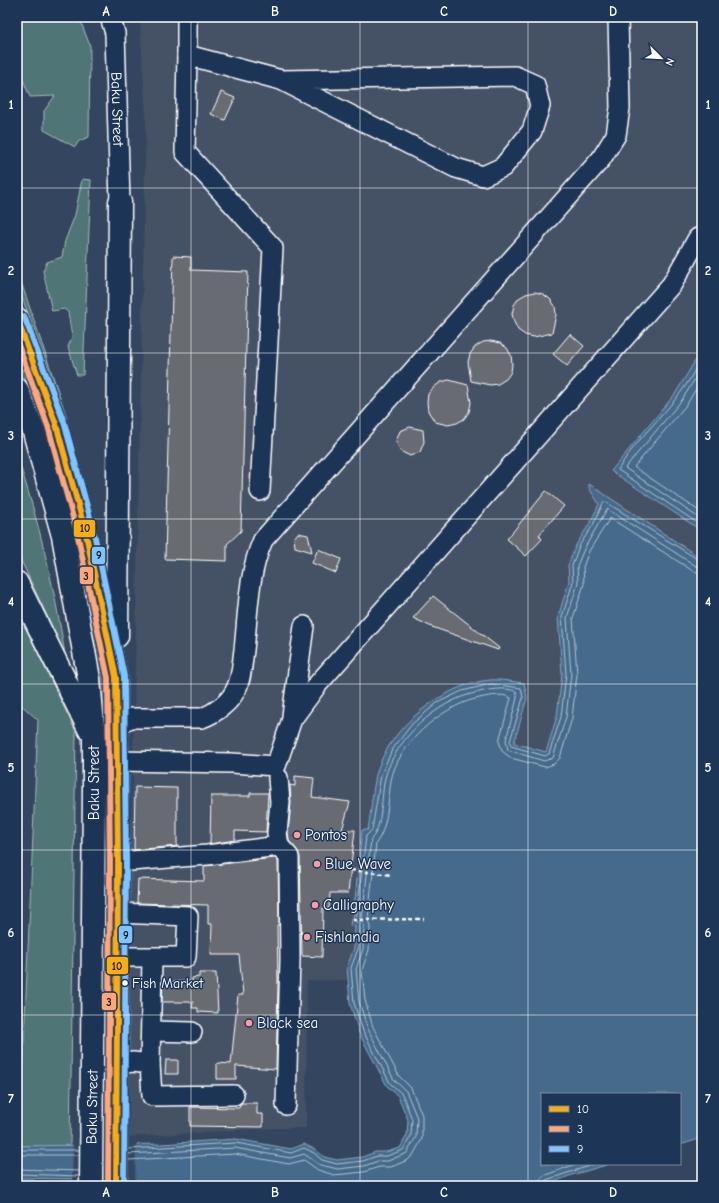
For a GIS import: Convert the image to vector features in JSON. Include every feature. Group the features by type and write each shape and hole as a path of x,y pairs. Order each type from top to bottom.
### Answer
{"main road":[{"path":"116,677 120,202"},
{"name":"Baku Street","path":"17,319 56,424 85,530 116,677 118,862 118,1095 116,1186"},
{"name":"Baku Street","path":"17,389 34,432 63,536 89,679 94,737 93,1095 91,1186"},
{"path":"17,583 94,737"}],"street":[{"name":"Baku Street","path":"110,17 115,33 120,202"},
{"path":"187,17 185,152 273,248 260,491"},
{"path":"117,724 131,718 202,718 212,714 225,704 236,690 241,671 255,558 263,540 601,159 616,135 620,108 618,17"},
{"path":"187,55 281,80 456,168 483,176 503,166 513,155 532,131 540,106 535,85 516,76 281,80"},
{"path":"292,719 317,685 672,284 698,238 702,237"},
{"path":"117,761 232,763 276,766 292,719 304,626"},
{"path":"278,778 280,802 276,833 279,846 289,857 290,959 286,1105"},
{"path":"118,862 207,855 279,846"},
{"path":"117,957 186,957 188,916 118,913"},
{"path":"152,957 150,1064 152,1096 234,1095"},
{"path":"151,1031 192,1032"},
{"path":"117,1064 133,1062 150,1064"}],"path":[{"path":"351,870 391,875"},
{"path":"353,920 424,919"}],"shaded area":[{"path":"137,17 702,17 702,339 695,361 675,394 611,471 702,531 702,559 589,485 589,488 599,504 568,565 569,581 558,617 562,674 557,716 546,752 514,743 527,698 389,748 377,774 368,830 362,830 353,920 351,920 350,925 355,926 354,948 347,967 347,980 307,981 306,1128 275,1128 129,1137 125,951 133,771 146,116 140,22"}],"green space":[{"path":"17,17 79,17 90,46 89,137 79,141 75,147 44,130 44,111 55,96 30,97 19,70 17,69"},
{"path":"82,179 91,180 83,375 77,375 68,347 72,337 68,312 64,309 52,311 43,271 47,262 62,257 65,241 75,215"},
{"path":"17,270 67,418 17,284"},
{"path":"17,355 65,489 101,658 109,725 108,863 103,863 104,763 40,436 17,376"},
{"path":"17,456 45,554 65,654 17,552"},
{"path":"17,610 76,732 70,1146 17,1146 17,1086 22,1087 38,720 17,701"},
{"path":"103,875 108,875 106,1186 101,1186"}],"water":[{"path":"702,339 702,531 611,471 675,394 695,361"},
{"path":"589,484 702,559 702,1138 681,1145 681,1093 541,1093 541,1165 607,1165 542,1186 125,1186 72,1179 17,1178 17,1146 161,1144 236,1139 291,1149 304,1144 316,1150 324,1157 337,1160 362,1157 376,1152 386,1152 400,1148 407,1135 408,1120 398,1096 387,1086 359,1033 350,1003 347,967 354,948 355,927 350,925 351,920 353,919 362,830 368,830 376,775 382,758 392,741 405,725 420,711 436,699 454,690 472,683 490,680 524,683 527,698 514,743 546,752 557,716 562,674 558,617 569,581 568,565 576,545 590,523 599,504 589,488"}],"pier":[{"path":"136,1143 135,1186 110,1186 72,1181 73,1144"}],"building":[{"path":"221,92 235,98 225,120 211,114"},
{"path":"173,256 191,257 191,270 248,272 241,531 227,544 227,561 165,559"},
{"path":"535,292 543,294 550,299 555,306 556,315 552,333 534,337 525,335 518,330 512,314 514,305 519,298 526,294"},
{"path":"570,334 584,346 567,366 553,354"},
{"path":"491,341 500,343 507,348 511,355 511,372 506,379 498,384 490,385 471,381 468,362 470,354 475,347 483,342"},
{"path":"449,380 468,385 471,403 469,412 464,419 457,423 448,425 435,422 428,411 427,402 428,394 434,387 441,382"},
{"path":"410,427 423,430 424,442 420,452 410,456 400,451 396,441 400,431"},
{"path":"546,491 564,506 539,535 542,539 526,556 507,539"},
{"path":"298,533 308,535 312,552 295,547 294,538"},
{"path":"318,549 341,559 336,573 312,563"},
{"path":"433,596 499,648 498,650 432,627 413,618"},
{"path":"295,776 314,778 312,797 350,802 342,830 355,830 348,893 330,893 329,909 323,908 322,957 302,956 300,857 297,850 289,841 288,833 291,803 290,785 295,786"},
{"path":"135,787 177,788 177,846 134,850"},
{"path":"250,793 268,793 266,832 235,831 235,840 210,844 211,796 250,796"},
{"path":"275,858 278,861 279,925 277,925 278,983 276,1069 236,1066 236,1079 217,1079 217,1063 231,1064 238,995 243,995 239,955 211,955 212,924 208,924 208,905 137,903 138,879 204,881 204,866"},
{"path":"199,973 216,973 218,1013 198,1012 198,1008 192,1008 193,1002 162,1002 163,982 192,981 192,978 199,977"},
{"path":"166,1060 178,1060 178,1074 165,1074"},
{"path":"241,1103 257,1103 257,1114 263,1114 263,1127 190,1126 190,1107 239,1108"}],"transit line":[{"name":"9","path":"24,316 64,422 93,528 124,676 126,862 124,1186"},
{"name":"10","path":"17,319 56,424 85,530 116,677 118,862 116,1186"},
{"name":"3","path":"17,342 48,426 77,532 108,678 110,862 108,1186"}],"place":[{"name":"Pontos","path":"297,835"},
{"name":"Blue Wave","path":"317,864"},
{"name":"Calligraphy","path":"315,905"},
{"name":"Fishlandia","path":"307,937"},
{"name":"Fish Market","path":"125,983"},
{"name":"Black sea","path":"249,1023"}]}
